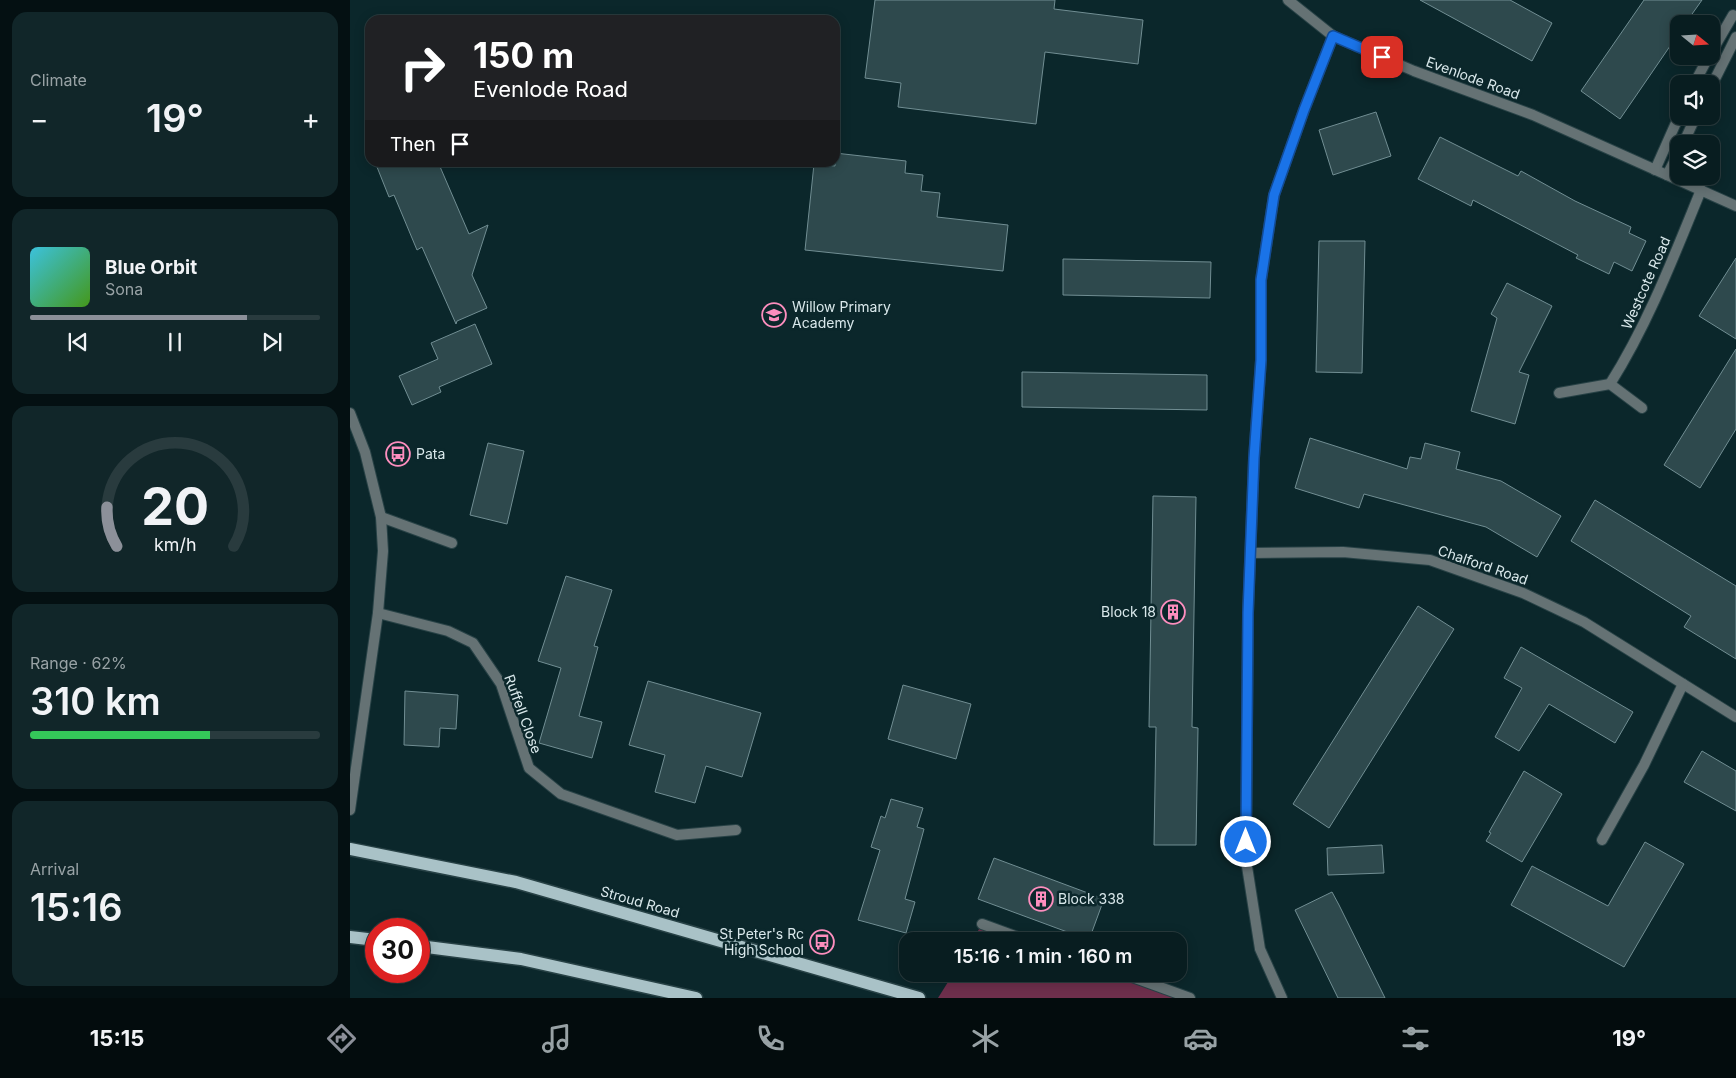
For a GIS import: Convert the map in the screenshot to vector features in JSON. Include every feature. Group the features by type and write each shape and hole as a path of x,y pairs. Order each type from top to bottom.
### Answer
{"main road":[{"name":"Stroud Road","path":"350,849 516,882 919,998"},
{"path":"350,937 365,939"},
{"path":"430,947 521,959 696,998"}],"street":[{"name":"Evenlode Road","path":"1288,0 1333,36 1414,71 1533,115 1736,206"},
{"path":"1720,38 1733,15"},
{"path":"1282,998 1260,949 1246,860 1248,613 1254,458 1261,360 1261,280 1274,195 1333,36"},
{"path":"1717,75 1736,37"},
{"path":"1655,170 1675,125"},
{"path":"1667,175 1670,169"},
{"name":"Westcote Road","path":"1610,384 1633,344 1678,248 1701,190"},
{"path":"1559,392 1610,384 1642,408"},
{"path":"350,413 365,452 381,517 383,551 378,613 350,810"},
{"path":"381,517 452,543"},
{"name":"Chalford Road","path":"1251,553 1343,552 1430,560 1523,593 1584,622 1736,717"},
{"name":"Ruffell Close","path":"378,613 448,631 473,643 501,684 529,768 561,794 677,835 736,830"},
{"path":"1602,840 1644,765 1682,684"},
{"path":"982,924 1004,932"},
{"path":"1146,982 1190,998"}],"shaded area":[{"path":"982,924 1004,932 977,932"},
{"path":"948,982 1146,982 1190,998 938,998"}],"building":[{"path":"875,0 1055,0 1054,9 1143,20 1138,64 1045,52 1036,124 898,107 901,83 865,78"},
{"path":"1420,0 1510,0 1552,23 1532,61"},
{"path":"1644,0 1702,0 1691,15 1670,15 1670,46 1620,119 1581,91"},
{"path":"1376,112 1391,156 1333,175 1319,130"},
{"path":"1440,137 1518,176 1521,171 1575,201 1631,227 1629,233 1646,241 1632,271 1614,262 1609,274 1576,258 1578,255 1473,200 1471,206 1418,179"},
{"path":"840,154 906,161 905,173 923,175 921,191 940,193 937,217 1008,225 1003,271 805,250 814,167 840,167"},
{"path":"377,167 440,167 469,234 488,225 472,275 487,308 457,321 456,324 422,247 417,250 394,195 389,197"},
{"path":"1319,241 1365,241 1362,373 1316,372"},
{"path":"1736,258 1736,339 1699,316"},
{"path":"1063,259 1211,262 1210,298 1063,295"},
{"path":"1507,283 1552,306 1519,372 1529,375 1515,424 1471,411 1497,318 1491,314"},
{"path":"475,324 492,364 439,387 441,392 412,405 399,376 438,359 431,343"},
{"path":"1736,349 1736,429 1700,488 1664,465"},
{"path":"1022,372 1207,375 1207,410 1022,407"},
{"path":"1310,438 1407,469 1410,457 1421,459 1425,443 1460,452 1456,469 1501,481 1561,516 1537,557 1486,527 1364,494 1359,508 1295,488"},
{"path":"488,443 524,451 507,524 470,515"},
{"name":"Block 18","path":"1153,496 1196,497 1192,727 1198,728 1196,845 1154,845 1156,727 1149,727"},
{"path":"1595,500 1736,586 1736,659 1684,627 1691,616 1571,541"},
{"path":"566,576 612,590 594,646 598,647 579,716 602,722 592,758 539,743 561,668 538,661"},
{"path":"1418,606 1454,629 1329,828 1293,804"},
{"path":"1521,647 1633,712 1615,743 1549,704 1519,751 1495,737 1522,688 1504,678"},
{"path":"648,681 761,713 742,777 706,766 695,803 655,792 665,755 629,745"},
{"path":"903,685 971,704 956,759 888,739"},
{"path":"405,691 458,695 456,729 440,728 439,747 404,745"},
{"path":"1702,751 1736,771 1736,811 1684,782"},
{"path":"1524,771 1562,794 1522,862 1486,841 1491,833 1489,832"},
{"path":"891,799 923,808 917,827 924,829 905,899 915,902 906,932 858,920 880,850 871,847 881,816 885,818"},
{"path":"1645,842 1684,864 1624,967 1511,905 1532,866 1608,906"},
{"path":"1382,845 1384,873 1328,875 1327,848"},
{"name":"Block 338","path":"994,858 1104,899 1092,932 1067,932 978,899"},
{"path":"1332,892 1385,998 1338,998 1295,910"}],"place":[{"name":"Willow Primary Academy","path":"774,315"},
{"name":"Pata","path":"398,454"},
{"name":"Block 18","path":"1173,612"},
{"name":"Block 338","path":"1041,899"},
{"name":"St Peter's Rc High School","path":"822,942"}],"route":[{"path":"1246,842 1248,613 1254,458 1261,360 1261,280 1274,195 1333,36 1382,57"}]}
